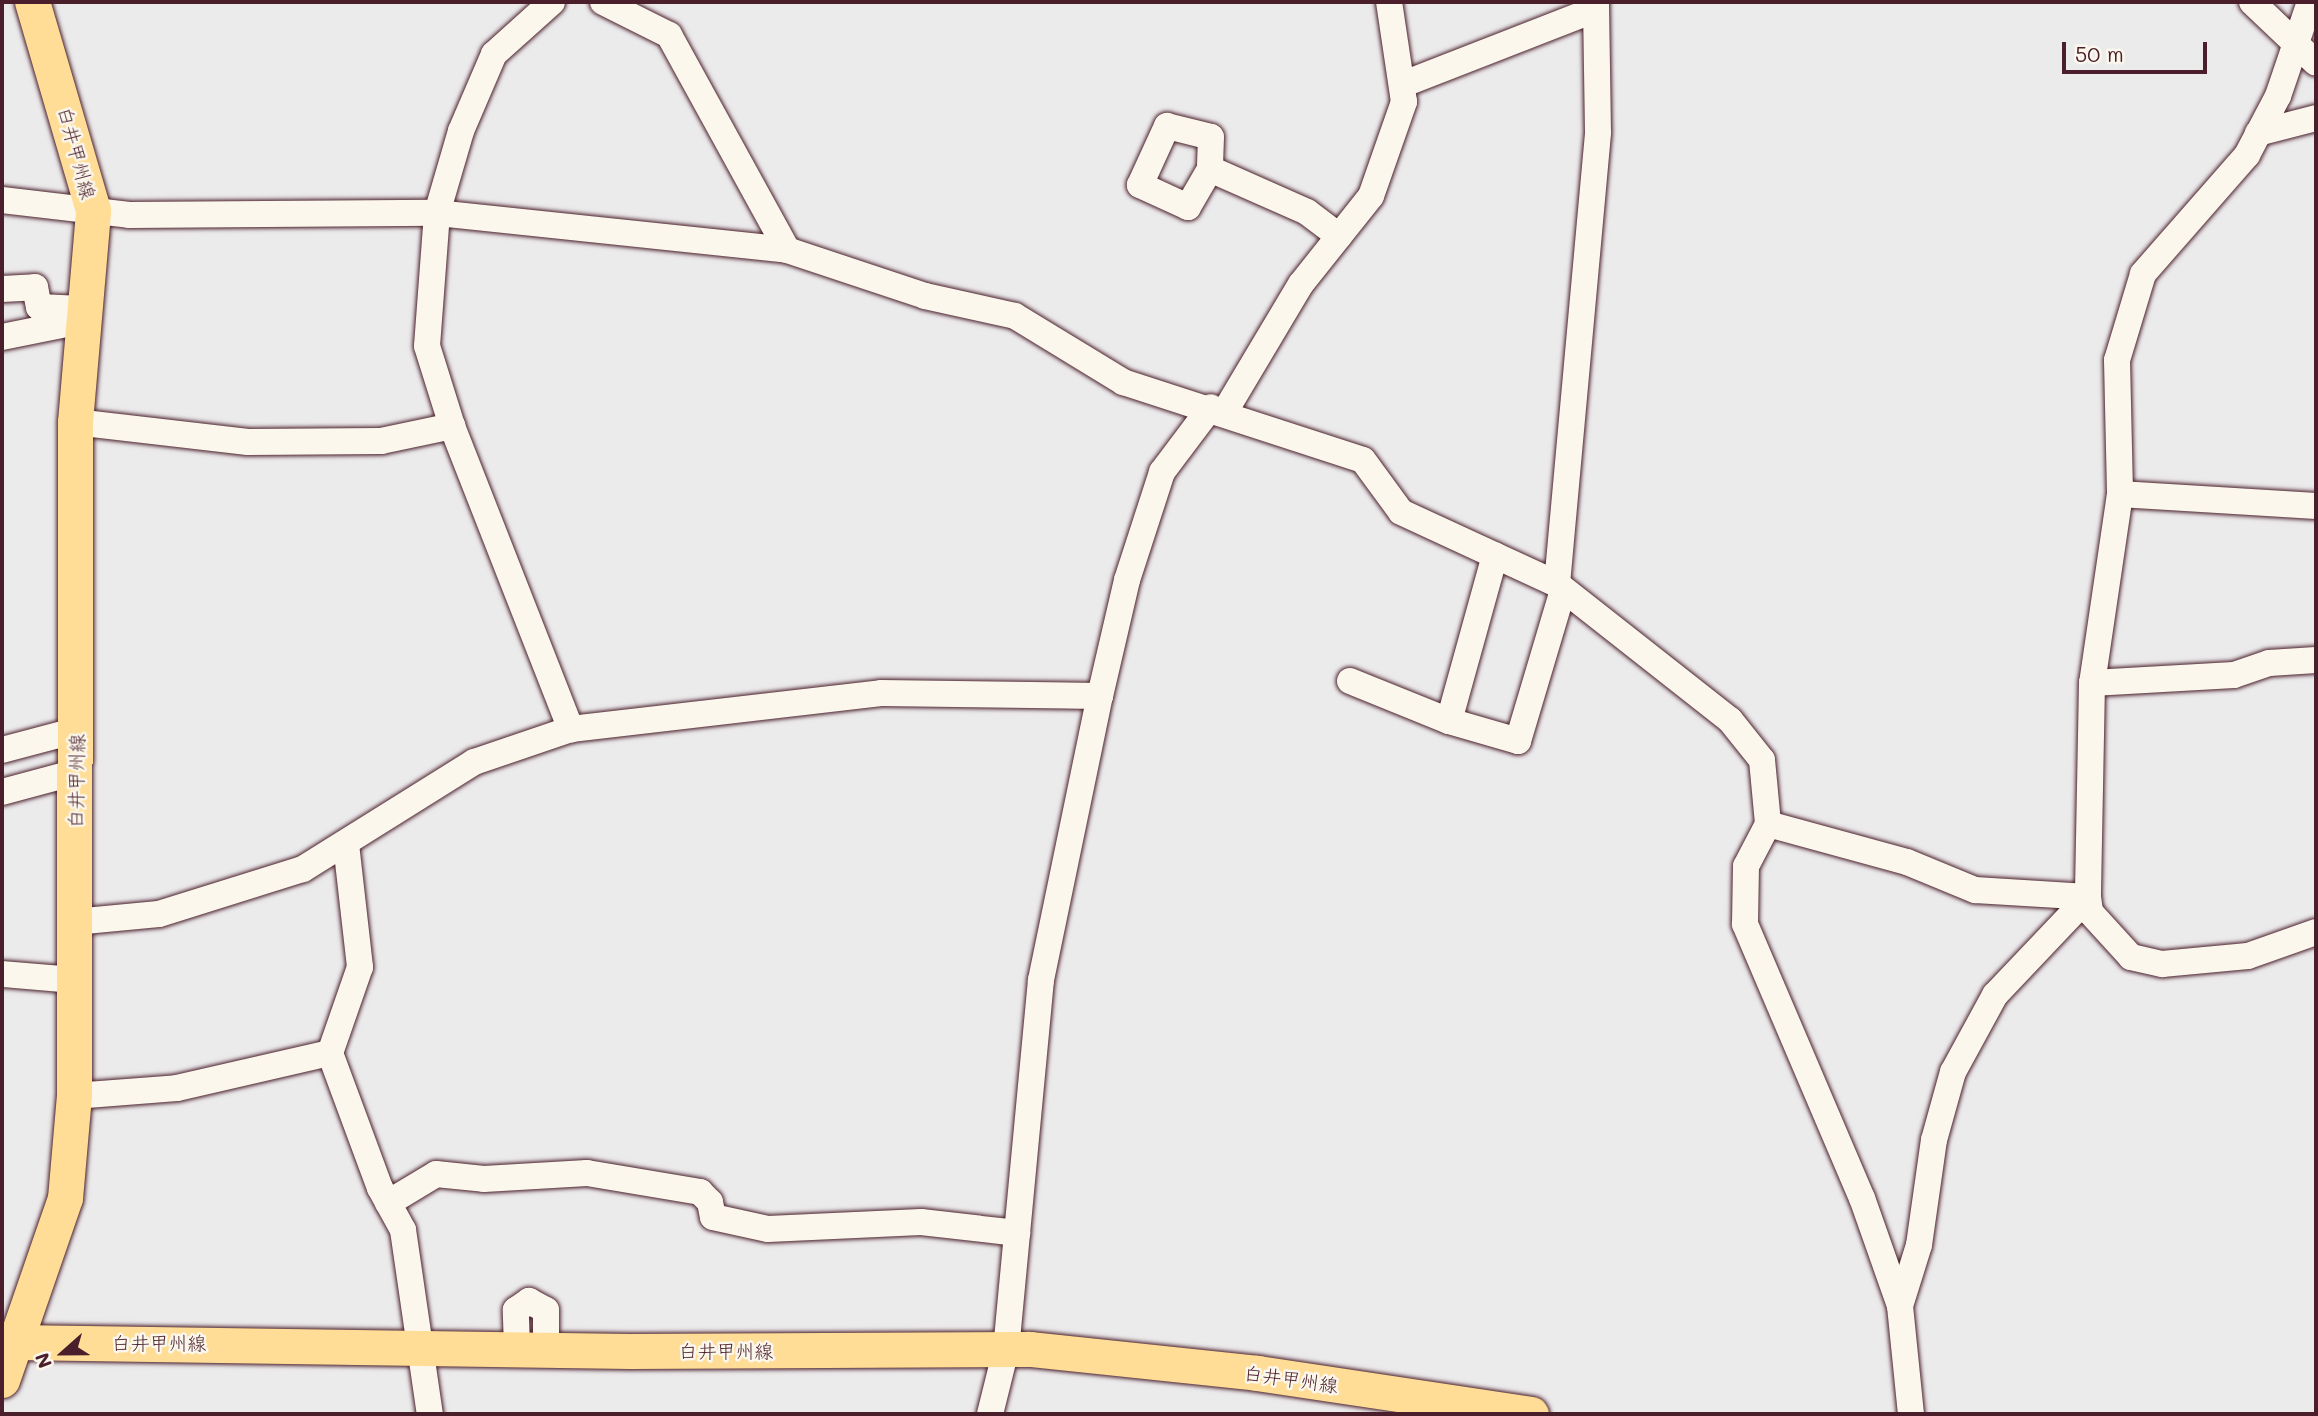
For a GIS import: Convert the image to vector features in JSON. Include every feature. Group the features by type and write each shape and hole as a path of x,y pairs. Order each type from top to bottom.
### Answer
{"main road":[{"name":"白井甲州線","path":"32,2 93,210 81,315 75,422 77,730 74,1096 65,1198 8,1342 1006,1350 1257,1373 1531,1414"},
{"path":"2,1380 8,1342"}],"street":[{"path":"552,2 494,54 461,131 437,213 427,346 452,426 571,729"},
{"path":"603,2 669,35 787,250"},
{"path":"990,1414 1006,1350 1041,980 1127,580 1162,472 1218,410 1301,284 1371,195 1405,102 1389,2"},
{"path":"2252,2 2307,54"},
{"path":"2310,2 2307,54 2247,155 2143,274 2117,360 2120,494 2092,683 2088,898 2090,912 2132,957 2162,964 2248,956 2316,932"},
{"path":"1350,681 1448,721 1518,741 1560,587 1598,132 1595,6 1404,84"},
{"path":"2258,133 2316,118"},
{"path":"1210,169 1307,212 1339,236"},
{"path":"2,200 93,210 437,213 787,250 925,296 1015,316 1123,382 1218,410 1363,460 1401,513 1560,587 1730,720 1762,760 1768,824 1746,866 1745,924 1862,1198 1900,1306 1911,1414"},
{"path":"2,289 35,288 39,307 81,315"},
{"path":"2,323 81,315"},
{"path":"2,337 81,315"},
{"path":"75,422 248,442 382,441 452,426"},
{"path":"2120,494 2316,506"},
{"path":"1448,721 1495,555"},
{"path":"2092,683 2234,675 2269,663 2316,660"},
{"path":"74,922 159,914 227,897 303,869 474,762 571,729 881,693 1100,696"},
{"path":"2,750 77,730"},
{"path":"2,792 76,772"},
{"path":"1768,824 1907,862 1975,890 2088,898"},
{"path":"346,844 359,967 331,1053 388,1203 403,1230 422,1344 430,1414"},
{"path":"1900,1306 1919,1245 1934,1140 1953,1072 1995,995 2088,898"},
{"path":"2,974 74,980"},
{"path":"74,1096 177,1088 331,1053"},
{"path":"388,1203 436,1174 484,1179 587,1173 700,1192 710,1202 713,1217 768,1229 921,1222 1017,1233"}]}
